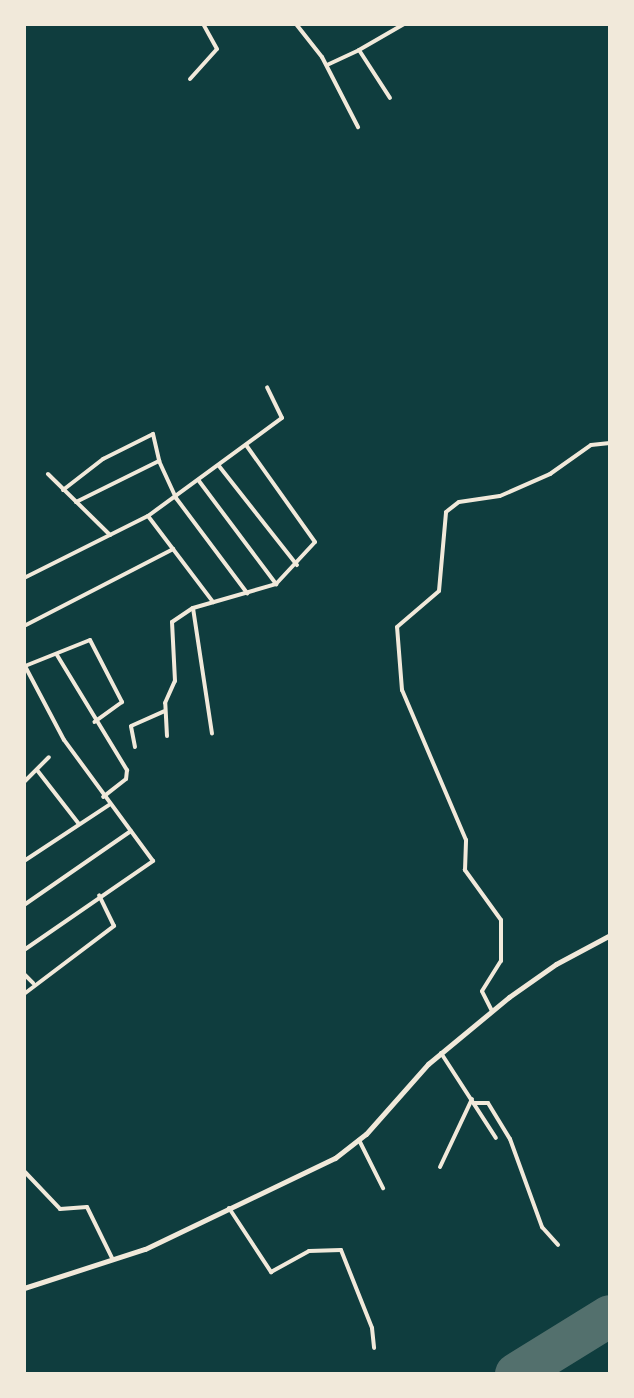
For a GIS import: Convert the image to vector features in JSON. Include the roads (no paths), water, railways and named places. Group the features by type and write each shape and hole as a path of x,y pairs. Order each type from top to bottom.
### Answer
{"street":[{"path":"190,79 217,49 203,24"},
{"path":"296,24 326,65 358,127"},
{"path":"326,65 404,24"},
{"path":"359,50 390,98"},
{"path":"24,578 148,516 282,418 267,387"},
{"path":"63,490 103,459 151,434 176,498 247,593"},
{"path":"492,1011 482,991 501,961 501,920 465,870 466,840 402,690 397,627 439,591 446,512 459,502 500,496 550,474 591,445 610,443"},
{"path":"167,736 164,711 175,681 169,628 193,608 276,584 297,566 316,538 246,445"},
{"path":"76,502 159,461"},
{"path":"219,466 297,566"},
{"path":"48,474 110,535"},
{"path":"199,481 276,584"},
{"path":"148,516 213,602"},
{"path":"24,626 173,549"},
{"path":"193,608 212,734"},
{"path":"24,950 99,895 151,863 152,856 103,797 25,669 39,657 57,654 84,640 94,644 122,702 94,722"},
{"path":"57,654 127,774 103,797"},
{"path":"135,747 131,726 164,711"},
{"path":"24,782 49,757"},
{"path":"37,770 79,824"},
{"path":"24,861 109,805"},
{"path":"24,905 131,831"},
{"path":"24,994 33,983 114,926 99,895"},
{"path":"24,1288 113,1260 324,1164 359,1140 441,1053 492,1011 556,964 610,935"},
{"path":"24,974 33,983"},
{"path":"441,1053 496,1138"},
{"path":"440,1167 473,1101"},
{"path":"473,1101 488,1103 510,1139 542,1227 558,1245"},
{"path":"359,1140 383,1188"},
{"path":"24,1171 60,1209 86,1207 113,1260"},
{"path":"229,1208 271,1272 309,1251 341,1250 372,1328 374,1348"}]}
